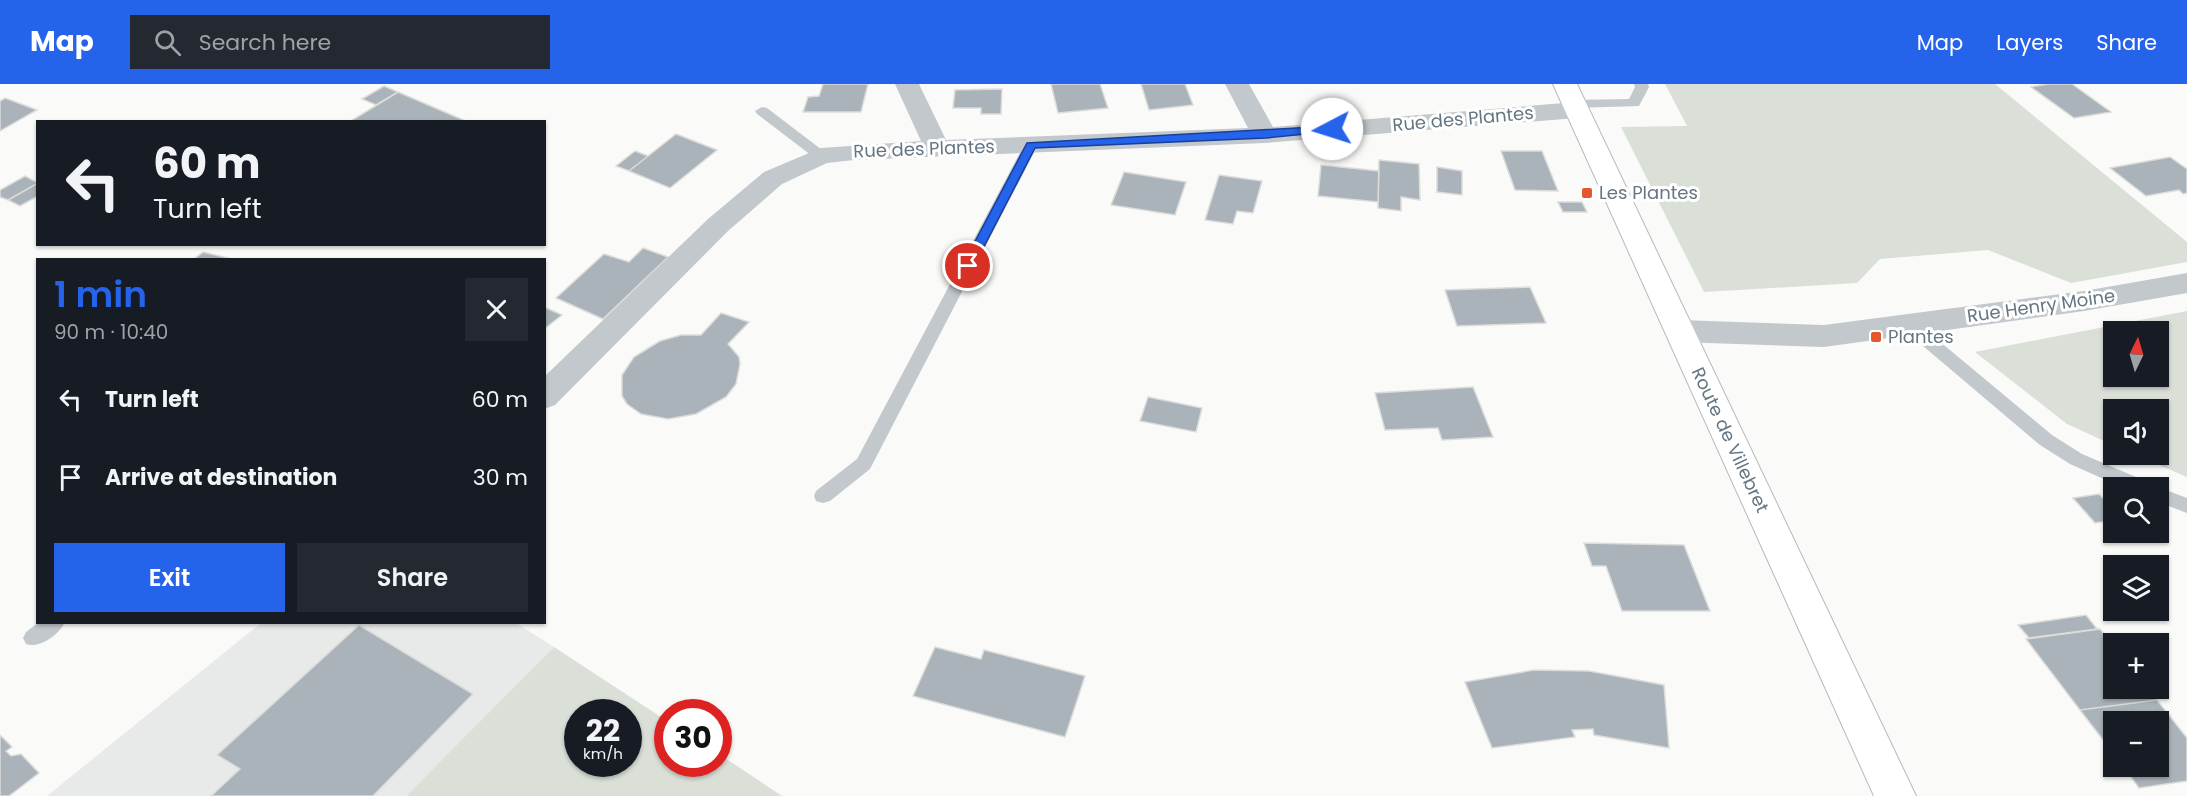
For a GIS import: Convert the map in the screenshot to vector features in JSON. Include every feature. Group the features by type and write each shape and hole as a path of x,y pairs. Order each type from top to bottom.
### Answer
{"main road":[{"name":"Route de Villebret","path":"1572,99 1895,796"}],"street":[{"path":"907,84 937,149"},
{"path":"1238,84 1266,135"},
{"name":"Rue des Plantes","path":"546,396 718,225 774,178 821,156 854,152 1266,135 1572,99"},
{"name":"Rue Henry Moine","path":"1680,332 1824,336 2084,301 2187,284"}],"lane":[{"path":"1572,99 1634,103 1642,87 1641,84"},
{"path":"762,111 821,156"},
{"path":"822,496 864,464 1031,145"},
{"path":"1909,324 2046,440 2076,459 2118,477"},
{"path":"2169,499 2187,506"},
{"path":"33,638 52,624"}],"shaded area":[{"path":"1665,84 1995,84 2187,242 2187,262 2071,283 1988,250 1880,259 1857,283 1704,292 1621,127 1687,126"},
{"path":"2187,311 2187,477 2159,465 2169,465 2169,399 2103,399 2103,440 2067,424 1975,352 2103,327 2103,387 2169,387 2169,321 2135,321"},
{"path":"260,624 518,624 554,647 406,796 47,796"},
{"path":"554,647 633,699 564,699 564,777 642,777 642,705 654,712 654,777 732,777 732,763 782,796 406,796"}],"building":[{"path":"823,84 868,84 861,112 803,112 808,97 819,96"},
{"path":"1051,84 1100,84 1108,108 1058,113"},
{"path":"1141,84 1185,84 1193,105 1149,110"},
{"path":"2072,84 2111,112 2074,118 2031,87"},
{"path":"384,86 398,92 376,105 362,99"},
{"path":"1002,89 1001,114 981,114 981,108 953,108 955,90"},
{"path":"398,92 463,120 352,120"},
{"path":"5,98 37,110 0,131 0,101"},
{"path":"676,134 717,150 670,188 629,171"},
{"path":"635,151 648,156 629,171 616,166"},
{"path":"1501,151 1542,151 1558,191 1515,190"},
{"path":"2170,157 2187,169 2187,193 2183,194 2179,190 2146,196 2110,168"},
{"path":"1379,160 1419,164 1420,200 1401,197 1401,211 1378,208"},
{"path":"1321,165 1379,171 1378,202 1318,196"},
{"path":"1437,167 1462,171 1462,195 1437,192"},
{"path":"1124,172 1186,182 1175,215 1111,205"},
{"path":"1219,175 1262,181 1253,213 1237,211 1233,224 1205,220"},
{"path":"25,176 36,182 36,184 8,200 0,197 0,190"},
{"path":"36,184 36,197 20,206 8,200"},
{"path":"1558,202 1582,202 1587,212 1563,212"},
{"path":"643,248 668,257 603,319 556,298 604,254 629,262"},
{"path":"203,252 228,258 196,258"},
{"path":"1530,287 1546,323 1457,326 1445,290"},
{"path":"546,308 562,315 546,327"},
{"path":"721,313 749,322 728,344 739,357 740,364 736,384 726,397 696,414 668,419 641,414 627,404 622,396 622,375 634,357 660,341 681,335 701,335"},
{"path":"1473,387 1493,437 1442,440 1438,428 1385,430 1375,393"},
{"path":"1148,397 1202,408 1196,432 1140,421"},
{"path":"2099,494 2103,498 2103,522 2095,523 2073,498"},
{"path":"1584,543 1684,545 1710,611 1622,611 1606,566 1592,566"},
{"path":"2086,615 2097,629 2029,638 2018,625"},
{"path":"359,625 473,694 373,796 211,796 240,769 217,755"},
{"path":"2100,629 2104,633 2103,699 2157,700 2080,710 2026,639"},
{"path":"935,647 981,659 984,650 1085,676 1065,737 913,696"},
{"path":"1534,670 1589,671 1664,685 1669,748 1594,735 1593,729 1572,730 1575,737 1492,748 1465,682"},
{"path":"2157,700 2166,711 2103,711 2103,740 2080,710"},
{"path":"2169,715 2187,738 2187,781 2139,788 2131,777 2169,777"},
{"path":"0,735 12,747 6,751 11,756 21,754 39,773 9,796 0,796"}],"place":[{"name":"Les Plantes","path":"1587,193"},
{"name":"Plantes","path":"1876,337"}],"route":[{"path":"968,266 1031,145 1266,135 1332,129"}]}
